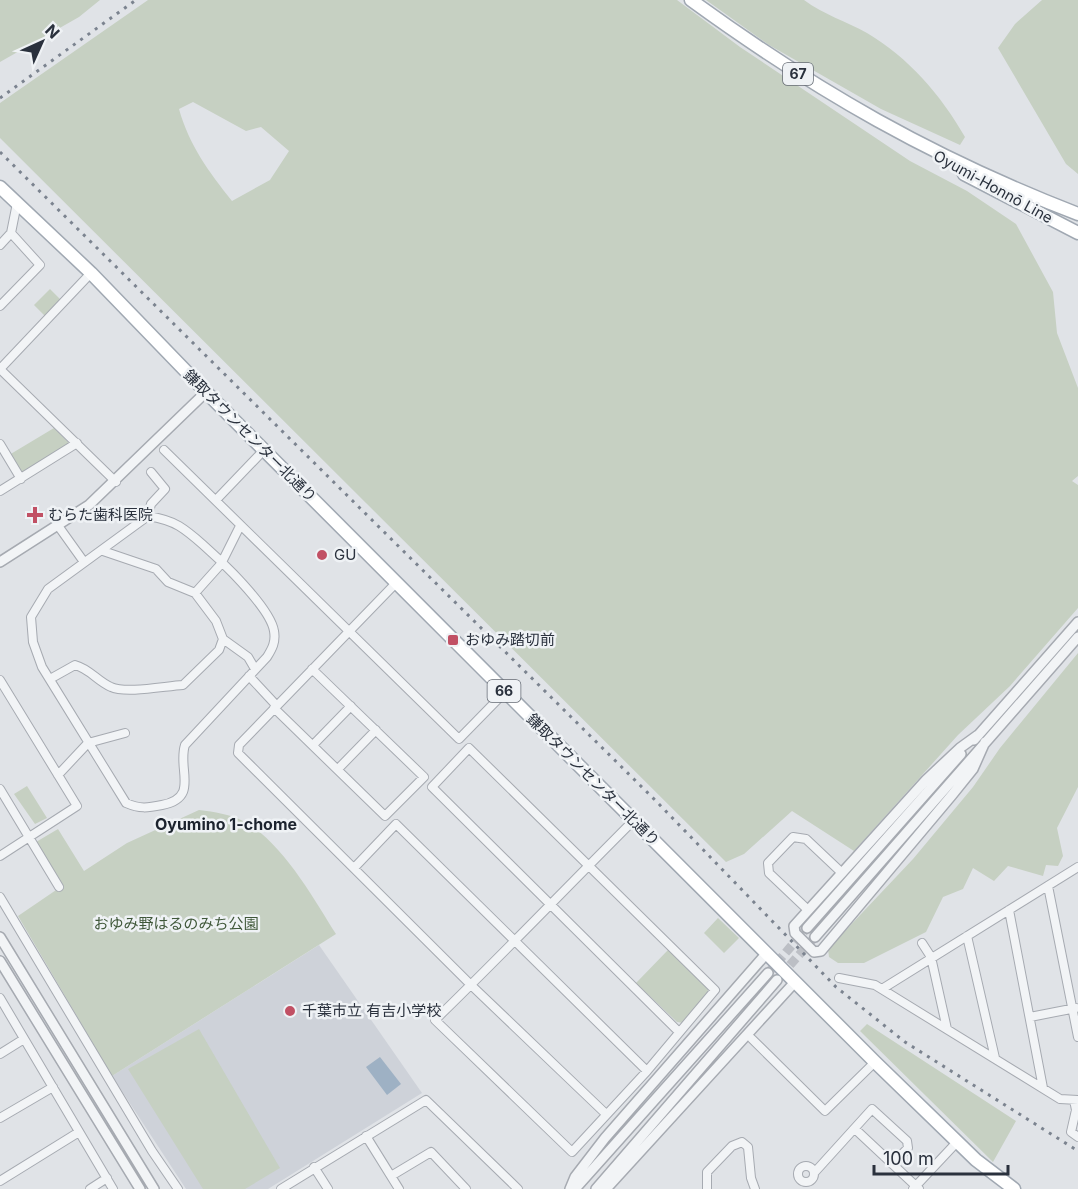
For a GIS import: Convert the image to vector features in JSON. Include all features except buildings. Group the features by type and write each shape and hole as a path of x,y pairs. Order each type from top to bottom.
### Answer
{"main road":[{"name":"Oyumi-Honnō Line","path":"691,0 829,94 1004,197 1078,233"},
{"name":"Oyumi-Honnō Line","path":"909,140 981,174 1078,214"},
{"name":"鎌取タウンセンター北通り","path":"0,187 18,201 91,273 206,392 875,1062 957,1142 1014,1189"}],"street":[{"path":"0,306 40,265 4,239 18,201"},
{"path":"91,273 0,369 116,482"},
{"path":"0,562 59,527 116,482 206,392"},
{"path":"0,491 77,443"},
{"path":"0,444 21,479"},
{"path":"164,450 459,739 505,692"},
{"path":"216,500 264,450"},
{"path":"148,516 168,520 181,527 221,564 258,601 274,629 275,640 271,650 249,676 185,745 182,754 186,782 183,794 173,803 141,809 126,802 42,667 33,642 32,617 48,589 84,562 104,551 148,516 151,504 165,489 151,472"},
{"path":"195,593 221,564 240,526"},
{"path":"59,527 84,562"},
{"path":"104,551 156,569 168,582 195,593 216,621 223,639 248,657 255,669"},
{"path":"396,583 238,745 238,753 471,985 606,1114"},
{"path":"807,928 1078,622"},
{"path":"815,937 1078,638"},
{"path":"50,679 75,665 87,668 99,681 113,689 183,685 219,650 223,639"},
{"path":"249,676 275,707 385,816 424,777 312,669"},
{"path":"0,680 77,806 0,856"},
{"path":"313,745 351,706"},
{"path":"338,769 376,730"},
{"path":"58,775 88,743 125,733"},
{"path":"978,735 960,748 926,780 793,929 818,954 973,769 986,742"},
{"path":"633,820 588,865 550,903 514,943 435,1020 572,1152 647,1071 715,990 588,865 470,748 432,787 550,903 679,1032"},
{"path":"0,789 59,887"},
{"path":"354,868 396,824 514,943 647,1071"},
{"path":"808,910 768,873 768,863 793,837 806,839 843,873"},
{"path":"882,989 1078,867"},
{"path":"1048,886 1076,1008 1078,1038"},
{"path":"0,897 152,1151 178,1189"},
{"path":"1009,910 1044,1088"},
{"path":"967,936 995,1058"},
{"path":"0,937 154,1189"},
{"path":"922,943 931,957 947,1029"},
{"path":"570,1189 575,1177 605,1138 766,954"},
{"path":"0,961 140,1189"},
{"path":"575,1189 768,973"},
{"path":"839,978 875,985 1060,1099 1076,1100 1071,1132 1078,1137"},
{"path":"596,1189 777,980"},
{"path":"606,1189 795,982"},
{"path":"0,998 113,1189"},
{"path":"1030,1017 1076,1008"},
{"path":"0,1054 24,1039"},
{"path":"752,1040 825,1111 875,1062"},
{"path":"0,1118 53,1087"},
{"path":"280,1189 426,1100 518,1189"},
{"path":"814,1173 872,1109 907,1141 908,1148 892,1164"},
{"path":"855,1129 916,1188 957,1142"},
{"path":"0,1181 80,1132"},
{"path":"366,1136 399,1189"},
{"path":"708,1189 707,1172 732,1146 742,1142 748,1147 751,1178 755,1189"},
{"path":"391,1176 430,1152 466,1189"},
{"path":"314,1167 328,1189"},
{"path":"90,1189 107,1178"}],"shaded area":[{"name":"千葉市立 有吉小学校","path":"319,945 422,1093 268,1189 186,1189 112,1076"}],"green space":[{"path":"0,0 100,0 79,17 0,62"},
{"path":"148,0 677,0 740,47 910,161 967,191 1016,224 1053,292 1057,333 1078,388 1078,476 1072,481 1078,485 1078,608 1010,686 958,735 854,851 792,811 744,854 726,862 0,138 0,103","holes":["193,102 246,131 261,127 289,151 270,180 232,201 201,158 188,134 179,109"]},
{"path":"706,0 804,0 819,10 867,33 910,65 945,106 965,137 960,145 881,109 769,45"},
{"path":"1042,0 1078,0 1078,174 1066,164 998,48 1015,24"},
{"path":"50,289 63,302 47,318 34,305"},
{"path":"54,428 68,442 68,445 23,473 9,455"},
{"path":"1078,653 1078,787 1057,828 1063,856 1058,866 1046,865 1043,876 1008,866 994,881 973,868 963,889 943,897 926,932 864,963 838,963 829,957 828,949 913,859 973,787 1000,748"},
{"path":"27,786 47,818 35,824 14,794"},
{"name":"おゆみ野はるのみち公園","path":"199,810 238,819 257,830 296,872 336,934 112,1076 18,916 62,886 36,842 58,829 84,871 127,843"},
{"path":"718,918 739,938 724,953 704,933"},
{"path":"668,950 708,989 708,993 683,1023 677,1022 636,983"},
{"path":"867,1024 1016,1121 993,1162 860,1031"},
{"path":"199,1029 280,1168 245,1189 203,1189 128,1069"}],"water":[{"path":"380,1057 401,1084 387,1095 366,1067"}],"tunnel":[{"path":"768,973 807,928"},
{"path":"781,975 815,937"}],"railway":[{"path":"0,98 136,0"},
{"path":"0,152 656,801 836,987 905,1042 1078,1151"}],"place":[{"name":"むらた歯科医院","path":"35,515"},
{"name":"GU","path":"322,555"},
{"name":"おゆみ踏切前","path":"453,640"},
{"name":"千葉市立 有吉小学校","path":"290,1011"}],"district":[{"name":"Oyumino 1-chome","path":"226,824"}]}
